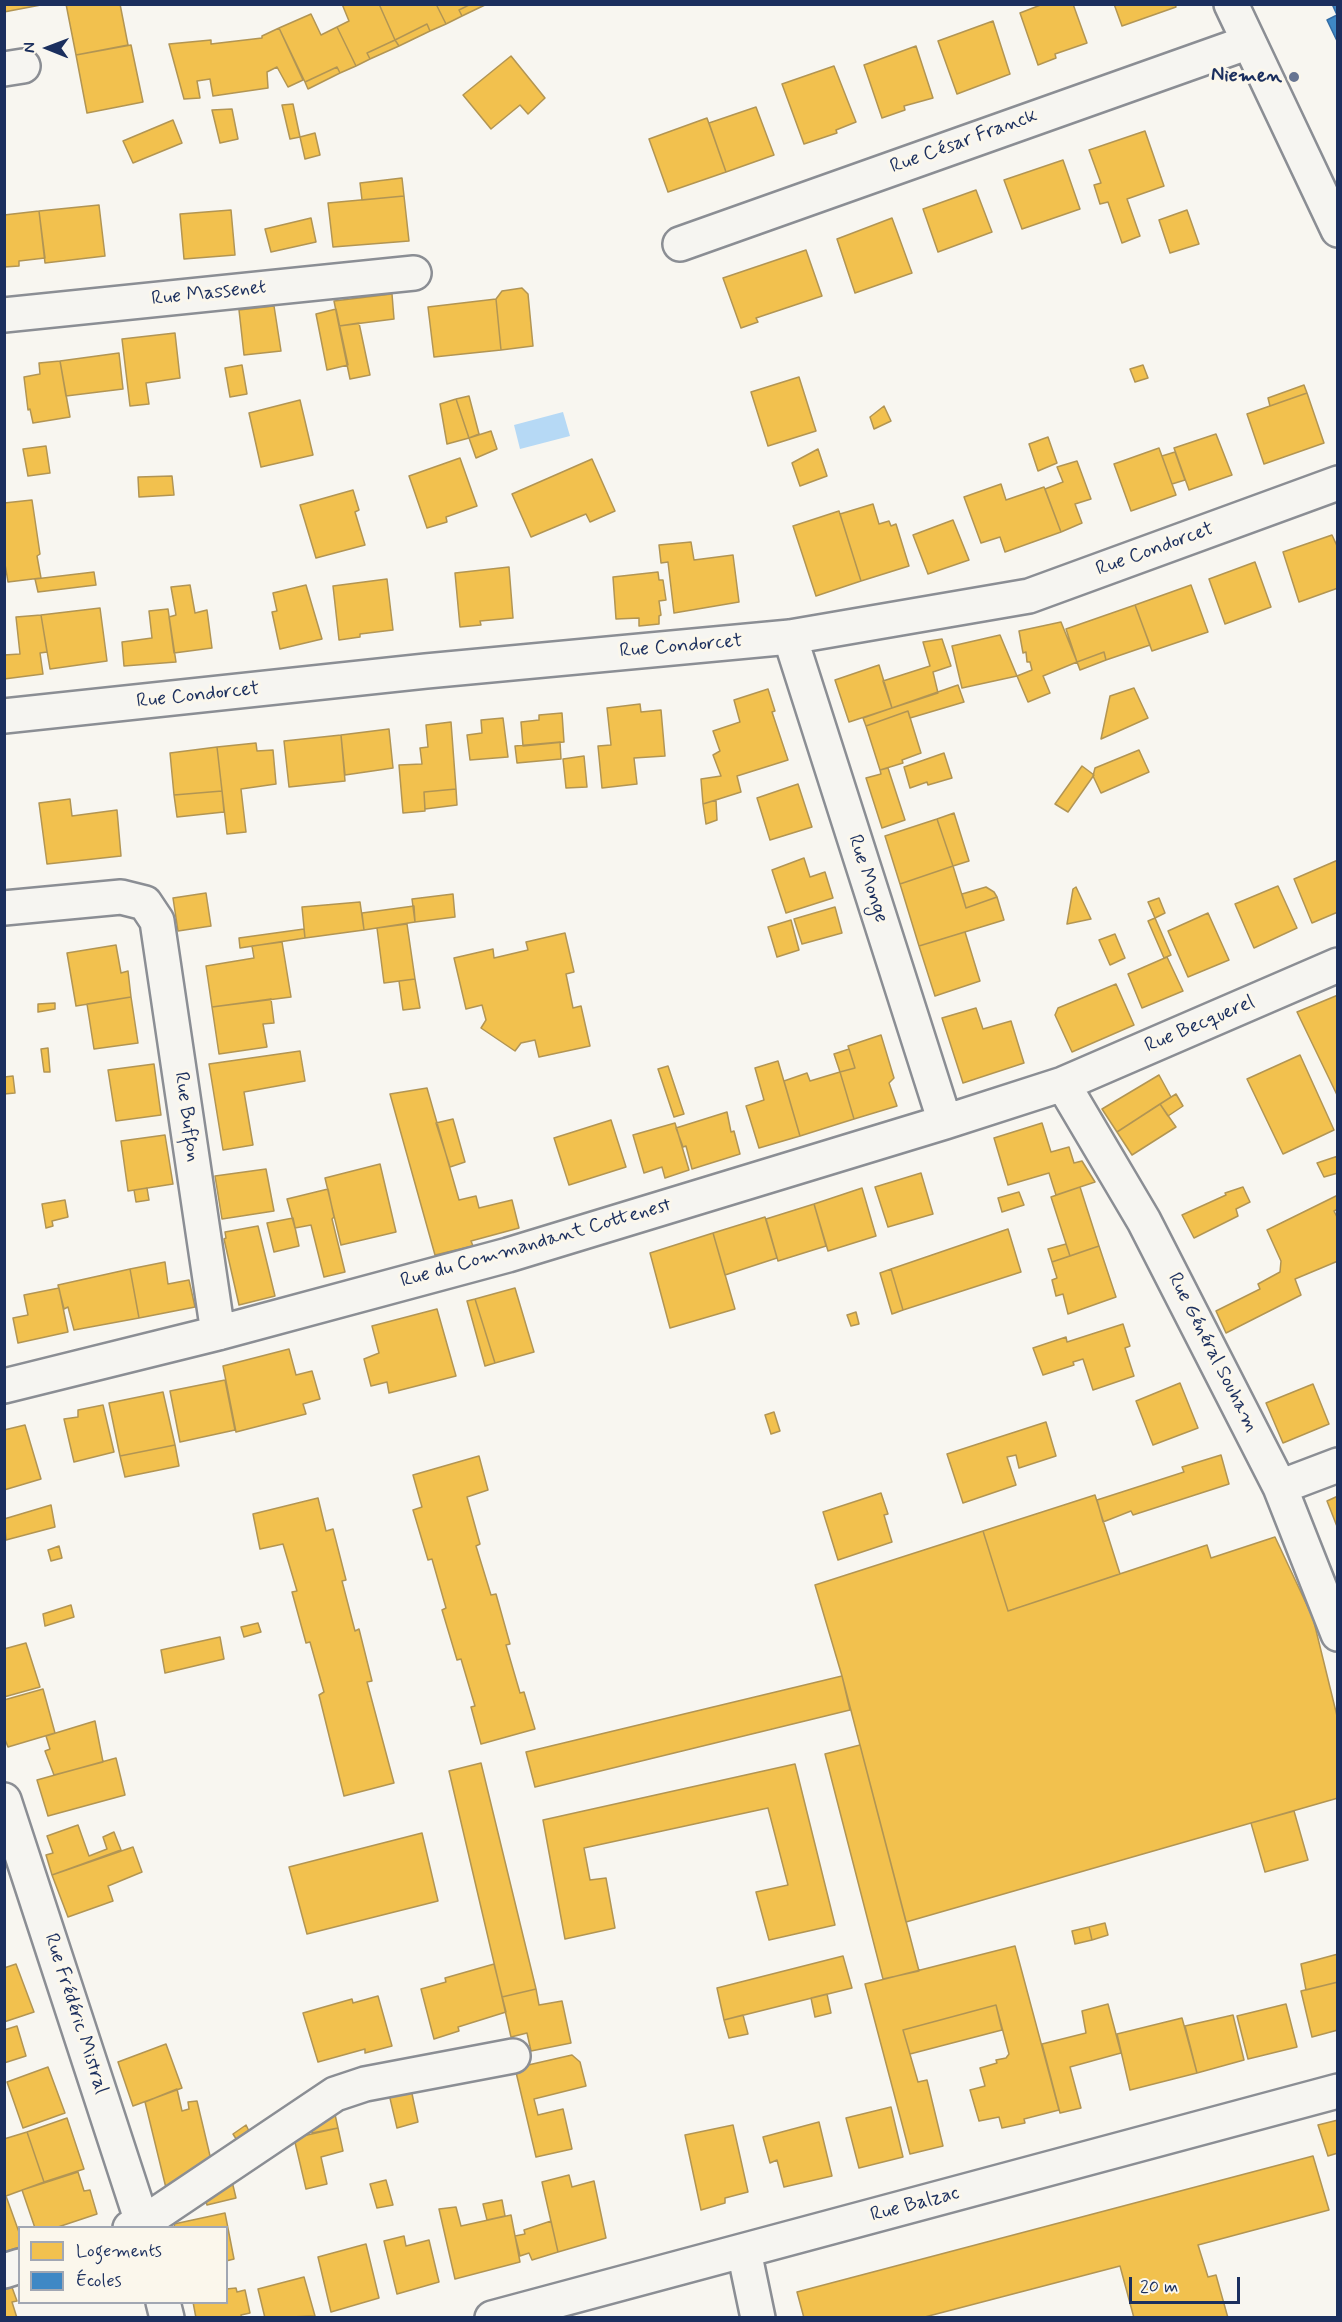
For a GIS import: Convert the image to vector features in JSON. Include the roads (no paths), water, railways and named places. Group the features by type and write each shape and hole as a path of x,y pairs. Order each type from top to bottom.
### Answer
{"street":[{"path":"1231,4 1338,230"},
{"name":"Rue César Franck","path":"680,244 1249,42"},
{"name":"Rue Massenet","path":"4,315 414,273"},
{"name":"Rue Condorcet","path":"4,716 426,671 790,637 1029,596 1338,483"},
{"name":"Rue Monge","path":"790,637 945,1122"},
{"name":"Rue Buffon","path":"4,908 121,897 145,903 158,921 218,1333"},
{"name":"Rue Becquerel","path":"1063,1084 1338,965"},
{"name":"Rue du Commandant Cottenest","path":"4,1386 218,1333 508,1255 1063,1084"},
{"name":"Rue Général Souham","path":"1063,1084 1144,1221 1280,1488 1338,1634"},
{"path":"1280,1488 1338,1465"},
{"name":"Rue Frédéric Mistral","path":"4,1800 139,2226"},
{"path":"139,2226 335,2094 365,2084 513,2056"},
{"name":"Rue Balzac","path":"492,2318 1338,2091"},
{"path":"744,2251 758,2318"}],"water":[{"path":"563,412 570,436 520,449 514,425"}],"place":[{"name":"Niemen","path":"1294,77"}]}
